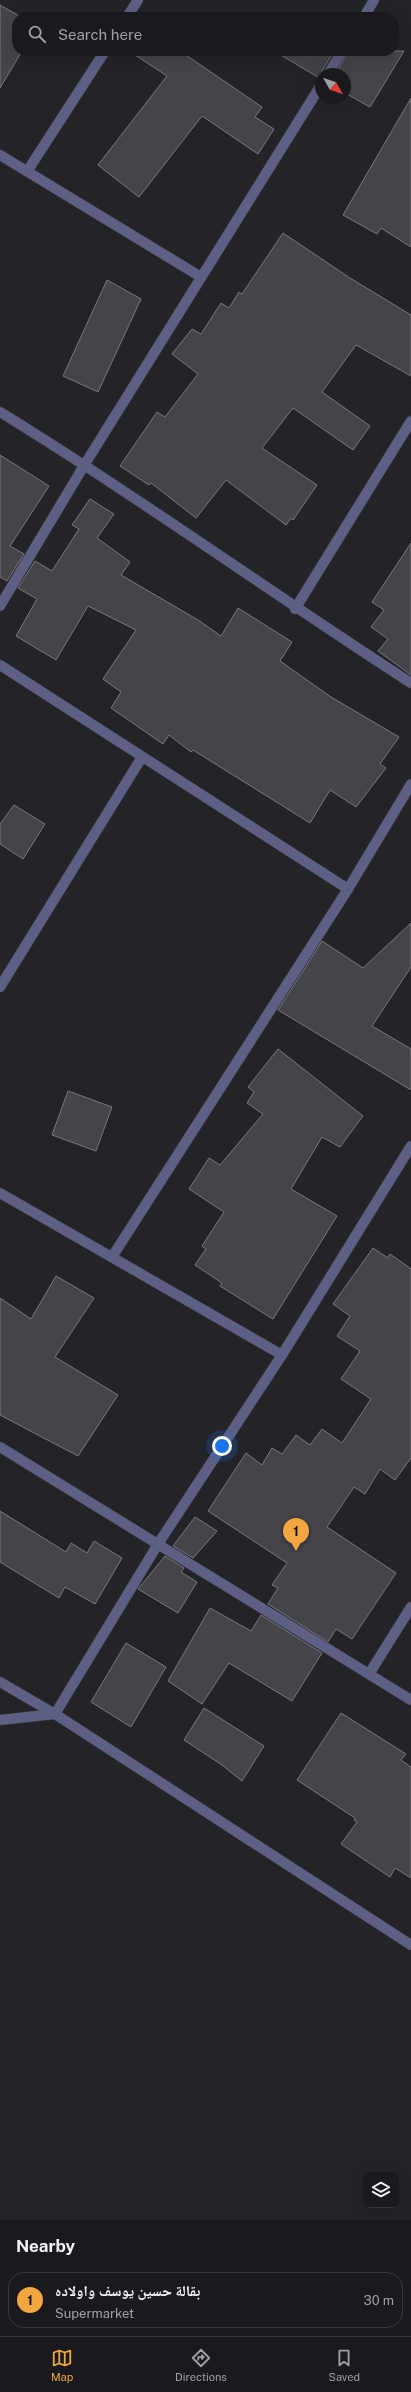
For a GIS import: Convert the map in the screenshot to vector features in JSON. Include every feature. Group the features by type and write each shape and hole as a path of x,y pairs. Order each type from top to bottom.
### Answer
{"street":[{"path":"130,12 138,0"},
{"path":"367,12 374,0"},
{"path":"28,170 102,56"},
{"path":"332,68 339,56"},
{"path":"0,606 85,464 315,95"},
{"path":"0,155 28,170 201,277"},
{"path":"0,412 85,464 295,608 411,683"},
{"path":"295,608 411,421"},
{"path":"0,665 348,889"},
{"path":"0,987 142,757"},
{"path":"112,1257 348,889 411,784"},
{"path":"56,1714 158,1544 282,1356 411,1146"},
{"path":"0,1193 282,1356"},
{"path":"0,1446 411,1700"},
{"path":"369,1674 411,1607"},
{"path":"0,1682 56,1714 411,1945"},
{"path":"0,1720 56,1714"}],"building":[{"path":"0,5 12,12 12,56 19,56 0,88"},
{"path":"399,51 404,51 370,107 351,96 351,68 339,68 345,56 399,56"},
{"path":"137,56 187,56 262,107 255,117 274,129 258,154 202,116 139,197 98,165 167,76"},
{"path":"282,56 331,56 324,68 315,68 315,75"},
{"path":"411,98 411,247 381,228 377,234 343,215"},
{"path":"283,233 350,278 411,315 411,376 356,345 322,392 370,426 353,450 293,408 262,448 317,485 293,520 291,518 286,525 226,480 196,518 151,483 149,485 120,466 157,412 165,417 198,374 172,354 192,329 201,334 221,303 229,308 239,292 242,294"},
{"path":"107,280 141,299 98,392 63,376"},
{"path":"0,455 49,486 10,546 24,554 7,581 0,577"},
{"path":"90,499 114,514 97,538 130,562 121,575 198,620 221,636 238,608 292,642 280,661 331,697 399,737 380,764 386,768 356,807 330,790 310,823 193,750 191,752 169,735 163,744 111,708 121,692 103,679 136,630 88,606 56,660 16,636 37,599 18,588 35,561 52,571 79,529 72,525"},
{"path":"411,543 411,675 378,651 388,639 371,627 384,610 372,602"},
{"path":"14,805 45,824 23,859 0,844 0,824"},
{"path":"411,923 411,967 372,1026 411,1049 411,1090 278,1010 322,941 363,968"},
{"path":"278,1049 363,1116 340,1147 322,1137 291,1189 337,1216 273,1319 220,1286 222,1283 195,1265 206,1249 202,1246 224,1212 189,1189 209,1158 220,1165 263,1114 247,1103 254,1092 248,1087"},
{"path":"68,1091 112,1107 96,1151 52,1135"},
{"path":"373,1248 388,1258 390,1254 411,1269 411,1458 395,1480 380,1469 365,1494 354,1487 327,1527 396,1573 352,1639 336,1629 328,1642 268,1604 278,1588 272,1585 287,1563 208,1511 246,1453 262,1465 272,1448 282,1454 296,1435 310,1445 322,1429 342,1443 371,1399 341,1379 360,1351 337,1336 350,1316 333,1304"},
{"path":"56,1276 94,1298 55,1357 118,1395 78,1456 0,1415 0,1298 31,1319"},
{"path":"0,1511 66,1552 71,1543 87,1553 94,1541 122,1558 95,1604 65,1587 59,1598 0,1562"},
{"path":"195,1517 217,1531 193,1558 173,1546"},
{"path":"165,1556 184,1568 181,1572 197,1582 178,1613 138,1589"},
{"path":"210,1608 251,1631 261,1615 322,1653 292,1701 229,1663 202,1704 168,1681"},
{"path":"126,1643 166,1667 131,1727 91,1702"},
{"path":"204,1708 264,1746 242,1781 222,1765 184,1740"},
{"path":"341,1713 406,1754 401,1760 411,1767 411,1878 395,1868 390,1877 341,1844 357,1822 354,1820 355,1818 297,1780"}],"place":[{"name":"بقالة حسين يوسف واولاده","path":"296,1551"}]}
